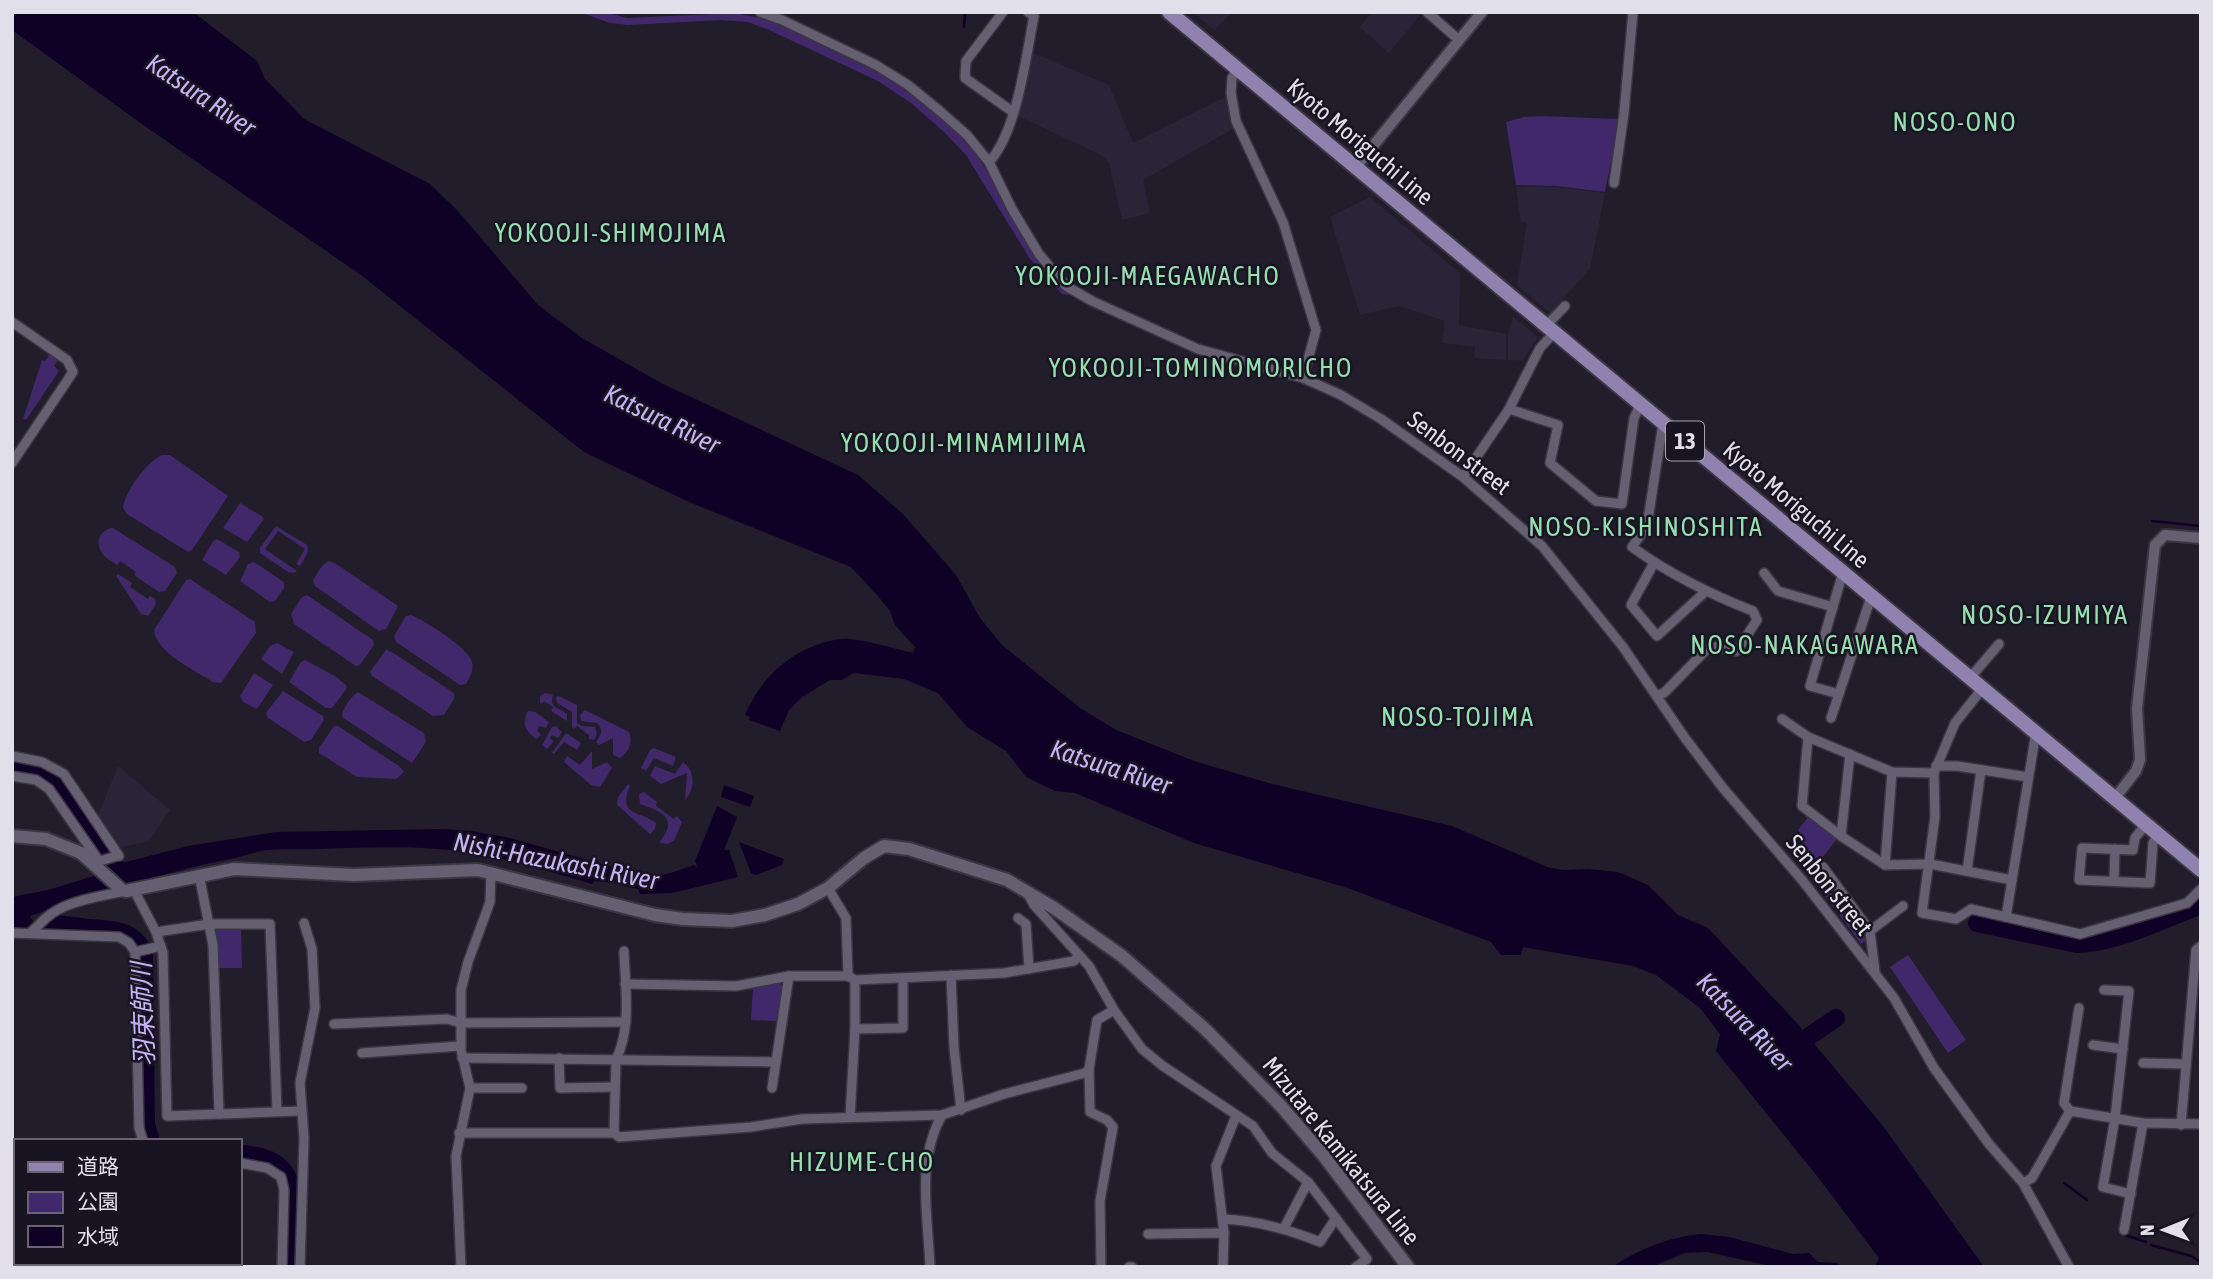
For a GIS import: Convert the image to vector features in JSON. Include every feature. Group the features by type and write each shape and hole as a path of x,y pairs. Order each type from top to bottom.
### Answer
{"main road":[{"name":"Kyoto Moriguchi Line","path":"1169,12 2201,870"},
{"path":"12,836 56,841 81,853 127,890"},
{"name":"Mizutare Kamikatsura Line","path":"127,890 200,875 254,869 354,875 456,869 491,872 573,896 654,915 732,921 765,915 798,904 828,888 884,846 972,867 1027,891 1122,956 1238,1060 1323,1155 1408,1267"}],"street":[{"name":"Senbon street","path":"760,12 876,65 908,85 967,135 989,162 1012,209 1039,254 1066,286 1103,306 1198,349 1303,378 1340,396 1381,419 1463,477 1542,546 1623,647 1685,738 1716,778 1802,880 1894,998 1934,1068 1989,1144 2023,1182 2068,1267"},
{"path":"1003,12 966,61 965,78 1013,112"},
{"path":"989,162 998,152 1013,112 1034,16 1028,12"},
{"path":"1427,12 1460,40"},
{"path":"1355,167 1482,12"},
{"path":"1614,183 1633,12"},
{"path":"1237,69 1232,78 1231,93 1236,121 1283,222 1316,330 1303,378"},
{"path":"1463,477 1509,409 1564,306"},
{"path":"12,322 67,360 73,372 12,463"},
{"path":"1509,409 1558,425 1550,463 1596,501 1622,504 1634,418 1641,404"},
{"path":"1657,695 1664,693 1707,649 1715,647 1737,651 1757,620 1754,611 1705,592 1632,547 1647,526 1663,422"},
{"path":"2115,798 2136,771 2140,760 2137,708 2155,545 2165,535 2201,538"},
{"path":"1654,563 1631,605 1657,636 1705,592"},
{"path":"1839,694 1810,686 1843,572"},
{"path":"1765,573 1778,591 1833,607"},
{"path":"1831,718 1871,597"},
{"path":"1970,678 1999,644"},
{"path":"1982,688 1955,723 1935,770 1936,817 1922,913 1956,919 1971,909 2080,934 2188,903 2201,889"},
{"path":"1782,719 1808,737 1892,772 1957,766 2028,777"},
{"path":"2006,917 2036,732"},
{"path":"1808,737 1802,806 1841,836 1885,865 1930,864 2012,880"},
{"path":"1841,836 1850,754"},
{"path":"12,756 42,762 64,774 118,856 96,865 49,789 36,780 12,776"},
{"path":"1967,871 1981,770"},
{"path":"1885,865 1892,772"},
{"path":"2145,825 2135,838 2133,850 2082,848 2078,880 2150,883 2153,843 2158,835"},
{"path":"2114,881 2115,849"},
{"path":"1823,867 1870,931 1875,973"},
{"path":"461,1267 456,1156 470,1088 460,1046 461,990 468,962 490,902 491,872"},
{"path":"200,875 213,945 219,1114"},
{"path":"828,888 846,918 855,1029 850,1117"},
{"path":"30,933 52,913 127,890 156,932 163,953 167,1116 301,1111"},
{"path":"1027,891 1034,905 1089,966 1114,1010 1142,1049 1253,1126 1272,1153 1308,1182 1367,1259 1356,1267"},
{"path":"1870,931 1903,906"},
{"path":"1018,918 1026,924 1028,969"},
{"path":"300,1267 304,1138 300,1083 315,1008 312,949 304,923"},
{"path":"156,932 210,924 270,924 277,1111"},
{"path":"12,933 119,937 129,943 135,952 139,1128 142,1139"},
{"path":"135,952 161,946"},
{"path":"2181,1125 2196,950 2201,946"},
{"path":"614,1133 616,1060 626,1023 624,951"},
{"path":"625,984 736,986 789,976 903,979 1004,973 1074,961 1079,955"},
{"path":"951,975 954,1048 961,1110"},
{"path":"772,1088 789,976"},
{"path":"855,1029 904,1028 903,979"},
{"path":"2104,990 2130,991 2115,1118 2103,1187 2131,1194"},
{"path":"2078,1008 2064,1102 2070,1111 2143,1123 2201,1124"},
{"path":"1101,1267 1100,1201 1113,1128 1107,1121 1090,1112 1089,1069 1097,1020 1114,1010"},
{"path":"334,1024 447,1019 461,1023 626,1023"},
{"path":"2093,1045 2123,1049"},
{"path":"362,1053 460,1046"},
{"path":"462,1058 776,1062"},
{"path":"559,1058 560,1088 614,1087"},
{"path":"2143,1063 2186,1064"},
{"path":"460,1133 614,1133 619,1137 751,1127 802,1119 942,1115 1004,1094 1085,1073 1089,1069"},
{"path":"470,1088 522,1088"},
{"path":"2023,1182 2032,1178 2070,1111"},
{"path":"930,1267 927,1151 942,1115"},
{"path":"1223,1267 1224,1219 1216,1166 1236,1116"},
{"path":"2124,1230 2143,1123"},
{"path":"242,1163 267,1168 281,1177 284,1190 282,1267"},
{"path":"1284,1228 1308,1182"},
{"path":"1224,1219 1248,1220 1284,1228 1320,1242 1336,1218"},
{"path":"1148,1234 1224,1233"}],"shaded area":[{"path":"1192,12 1232,12 1215,30"},
{"path":"1372,12 1421,14 1389,53 1360,27"},
{"path":"1031,52 1109,85 1133,143 1227,96 1228,109 1236,127 1143,180 1150,213 1122,220 1109,163 1101,155 1014,114"},
{"path":"1516,187 1556,187 1605,193 1590,269 1550,313 1517,285 1527,222 1521,222"},
{"path":"1370,197 1460,273 1459,325 1506,334 1506,360 1474,358 1475,347 1442,343 1445,321 1399,306 1360,315 1330,217"},
{"path":"1513,316 1538,337 1522,361 1508,360 1508,335"},
{"path":"118,766 170,810 149,841 117,848 97,818"}],"green space":[{"path":"579,12 605,12 627,18 735,13 770,20 885,76 916,95 968,140 1037,255 1076,296 1062,294 1030,259 966,155 911,103 878,81 748,22 721,20 628,25 610,23"},
{"path":"1541,116 1619,119 1605,192 1556,186 1516,185 1506,122"},
{"path":"50,354 58,360 54,366 59,371 26,420 23,419 42,360 45,361"},
{"path":"162,455 170,455 228,496 188,552 127,514 123,508 127,494 137,478"},
{"path":"240,503 264,519 247,542 223,528"},
{"path":"276,526 307,545 308,552 300,566 296,564 305,549 278,531 265,549 297,571 294,573 288,572 260,553 260,548"},
{"path":"113,528 175,567 177,573 165,591 159,592 134,575 136,572 120,561 117,565 104,556 100,550 100,537"},
{"path":"217,539 239,552 240,557 226,575 202,560"},
{"path":"328,561 335,563 398,606 386,629 379,631 315,586 313,580"},
{"path":"254,562 284,582 284,588 275,601 270,602 240,581 248,564"},
{"path":"118,574 132,583 130,587 148,599 150,596 155,599 156,604 148,616 141,614 116,576"},
{"path":"190,579 255,622 256,633 221,683 213,682 169,654 157,639 154,630 186,580"},
{"path":"307,595 373,640 374,645 360,665 356,666 294,624 291,614 302,597"},
{"path":"411,615 446,636 469,656 472,668 466,684 460,685 396,642 394,636 406,616"},
{"path":"277,643 294,652 282,674 261,659 270,646"},
{"path":"386,650 454,693 454,699 444,715 433,716 372,676 370,672"},
{"path":"305,660 346,685 347,688 332,708 326,708 289,682"},
{"path":"254,673 273,685 257,709 243,702 240,696"},
{"path":"283,691 323,716 324,720 311,740 304,742 267,717 266,713"},
{"path":"358,692 424,733 426,742 412,763 342,717 347,703"},
{"path":"545,693 553,695 552,703 567,714 567,721 551,711 553,707 544,701 542,704 540,702 540,696"},
{"path":"556,697 577,705 577,723 595,727 597,734 594,740 589,739 589,735 577,726 574,729 572,727 572,712 557,703"},
{"path":"585,710 629,732 630,743 623,756 620,758 613,755 613,738 599,745 596,742 601,730 597,723 581,721 580,715"},
{"path":"528,711 535,712 549,722 546,728 539,726 537,730 541,735 536,739 526,727"},
{"path":"334,726 399,766 404,772 396,779 357,777 319,753 319,748"},
{"path":"556,726 562,732 558,738 552,735 550,738 554,741 547,749 542,745 552,727"},
{"path":"566,733 581,743 577,750 564,742 552,753"},
{"path":"654,748 676,757 673,766 654,758 646,771 641,768 650,750"},
{"path":"592,751 592,769 607,762 612,768 600,787 591,785 564,762 567,756 580,765"},
{"path":"683,762 690,770 693,780 689,796 685,800 687,773 661,784 650,776 655,766 675,774"},
{"path":"628,784 630,786 626,803 629,808 656,823 650,834 617,805 618,797"},
{"path":"644,792 657,802 656,806 674,819 677,816 682,822 674,841 660,843 666,833 667,820 659,812 640,804 639,794"},
{"path":"1809,816 1837,839 1817,864 1799,847 1805,840 1798,830"},
{"path":"1815,871 1866,940 1861,944 1810,875"},
{"path":"241,927 242,968 218,968 215,929"},
{"path":"1908,955 1966,1040 1948,1053 1890,967"},
{"path":"778,982 782,986 776,1021 751,1020 753,987"}],"water":[{"name":"Katsura River","path":"12,12 193,12 257,61 265,79 304,119 430,184 457,210 538,305 582,338 661,383 858,475 903,514 956,575 980,618 1002,645 1080,708 1116,730 1194,761 1272,784 1452,826 1550,868 1618,872 1648,885 1678,915 1708,928 1795,1021 1883,1126 1984,1267 1875,1267 1879,1258 1716,1051 1720,1034 1700,1008 1656,975 1633,966 1523,947 1521,955 1501,955 1491,942 1348,888 1194,843 1075,793 1055,791 1026,777 1006,751 967,727 938,693 904,679 854,673 842,680 830,680 802,697 789,710 780,731 749,720 750,717 745,715 766,680 785,662 809,648 839,639 873,643 913,653 915,647 895,625 890,611 851,567 689,502 584,452 361,275 149,129 12,30"},
{"path":"724,785 754,796 750,807 721,797"},
{"name":"Nishi-Hazukashi River","path":"717,806 737,817 724,850 729,850 738,877 672,893 640,894 638,889 622,884 594,881 592,884 536,867 459,851 400,847 276,850 261,851 129,884 30,916 33,921 40,921 40,924 32,924 29,928 12,928 12,897 48,890 97,875 106,865 115,863 85,815 87,813 122,863 188,846 277,832 442,829 506,837 651,876 694,865 698,868 695,861"},
{"path":"739,842 784,859 782,865 756,875 751,873"},
{"path":"1701,1234 1729,1237 1793,1254 1809,1253 1818,1262 1837,1263 1843,1267 1775,1267 1707,1252 1685,1253 1651,1267 1612,1267 1654,1245"}],"waterway":[{"path":"964,27 965,12"},
{"path":"2152,521 2201,526"},
{"path":"12,764 43,770 71,795 122,877"},
{"path":"1977,923 2077,944 2092,943 2124,935 2201,905"},
{"name":"羽束師川","path":"46,924 122,932 140,946 144,955 146,1125 150,1139"},
{"name":"Katsura River","path":"1800,1057 1808,1037 1836,1018"},
{"name":"羽束師川","path":"242,1154 273,1162 288,1179 291,1188 290,1267"},
{"path":"2064,1183 2087,1200"},
{"path":"2125,1235 2146,1242"},
{"path":"2151,1245 2191,1256 2201,1262"}],"district":[{"name":"NOSO-ONO","path":"1955,122"},
{"name":"YOKOOJI-SHIMOJIMA","path":"611,233"},
{"name":"YOKOOJI-MAEGAWACHO","path":"1148,276"},
{"name":"YOKOOJI-TOMINOMORICHO","path":"1201,368"},
{"name":"YOKOOJI-MINAMIJIMA","path":"964,443"},
{"name":"NOSO-KISHINOSHITA","path":"1646,527"},
{"name":"NOSO-IZUMIYA","path":"2045,615"},
{"name":"NOSO-NAKAGAWARA","path":"1805,645"},
{"name":"NOSO-TOJIMA","path":"1458,717"},
{"name":"HIZUME-CHO","path":"862,1162"}]}
